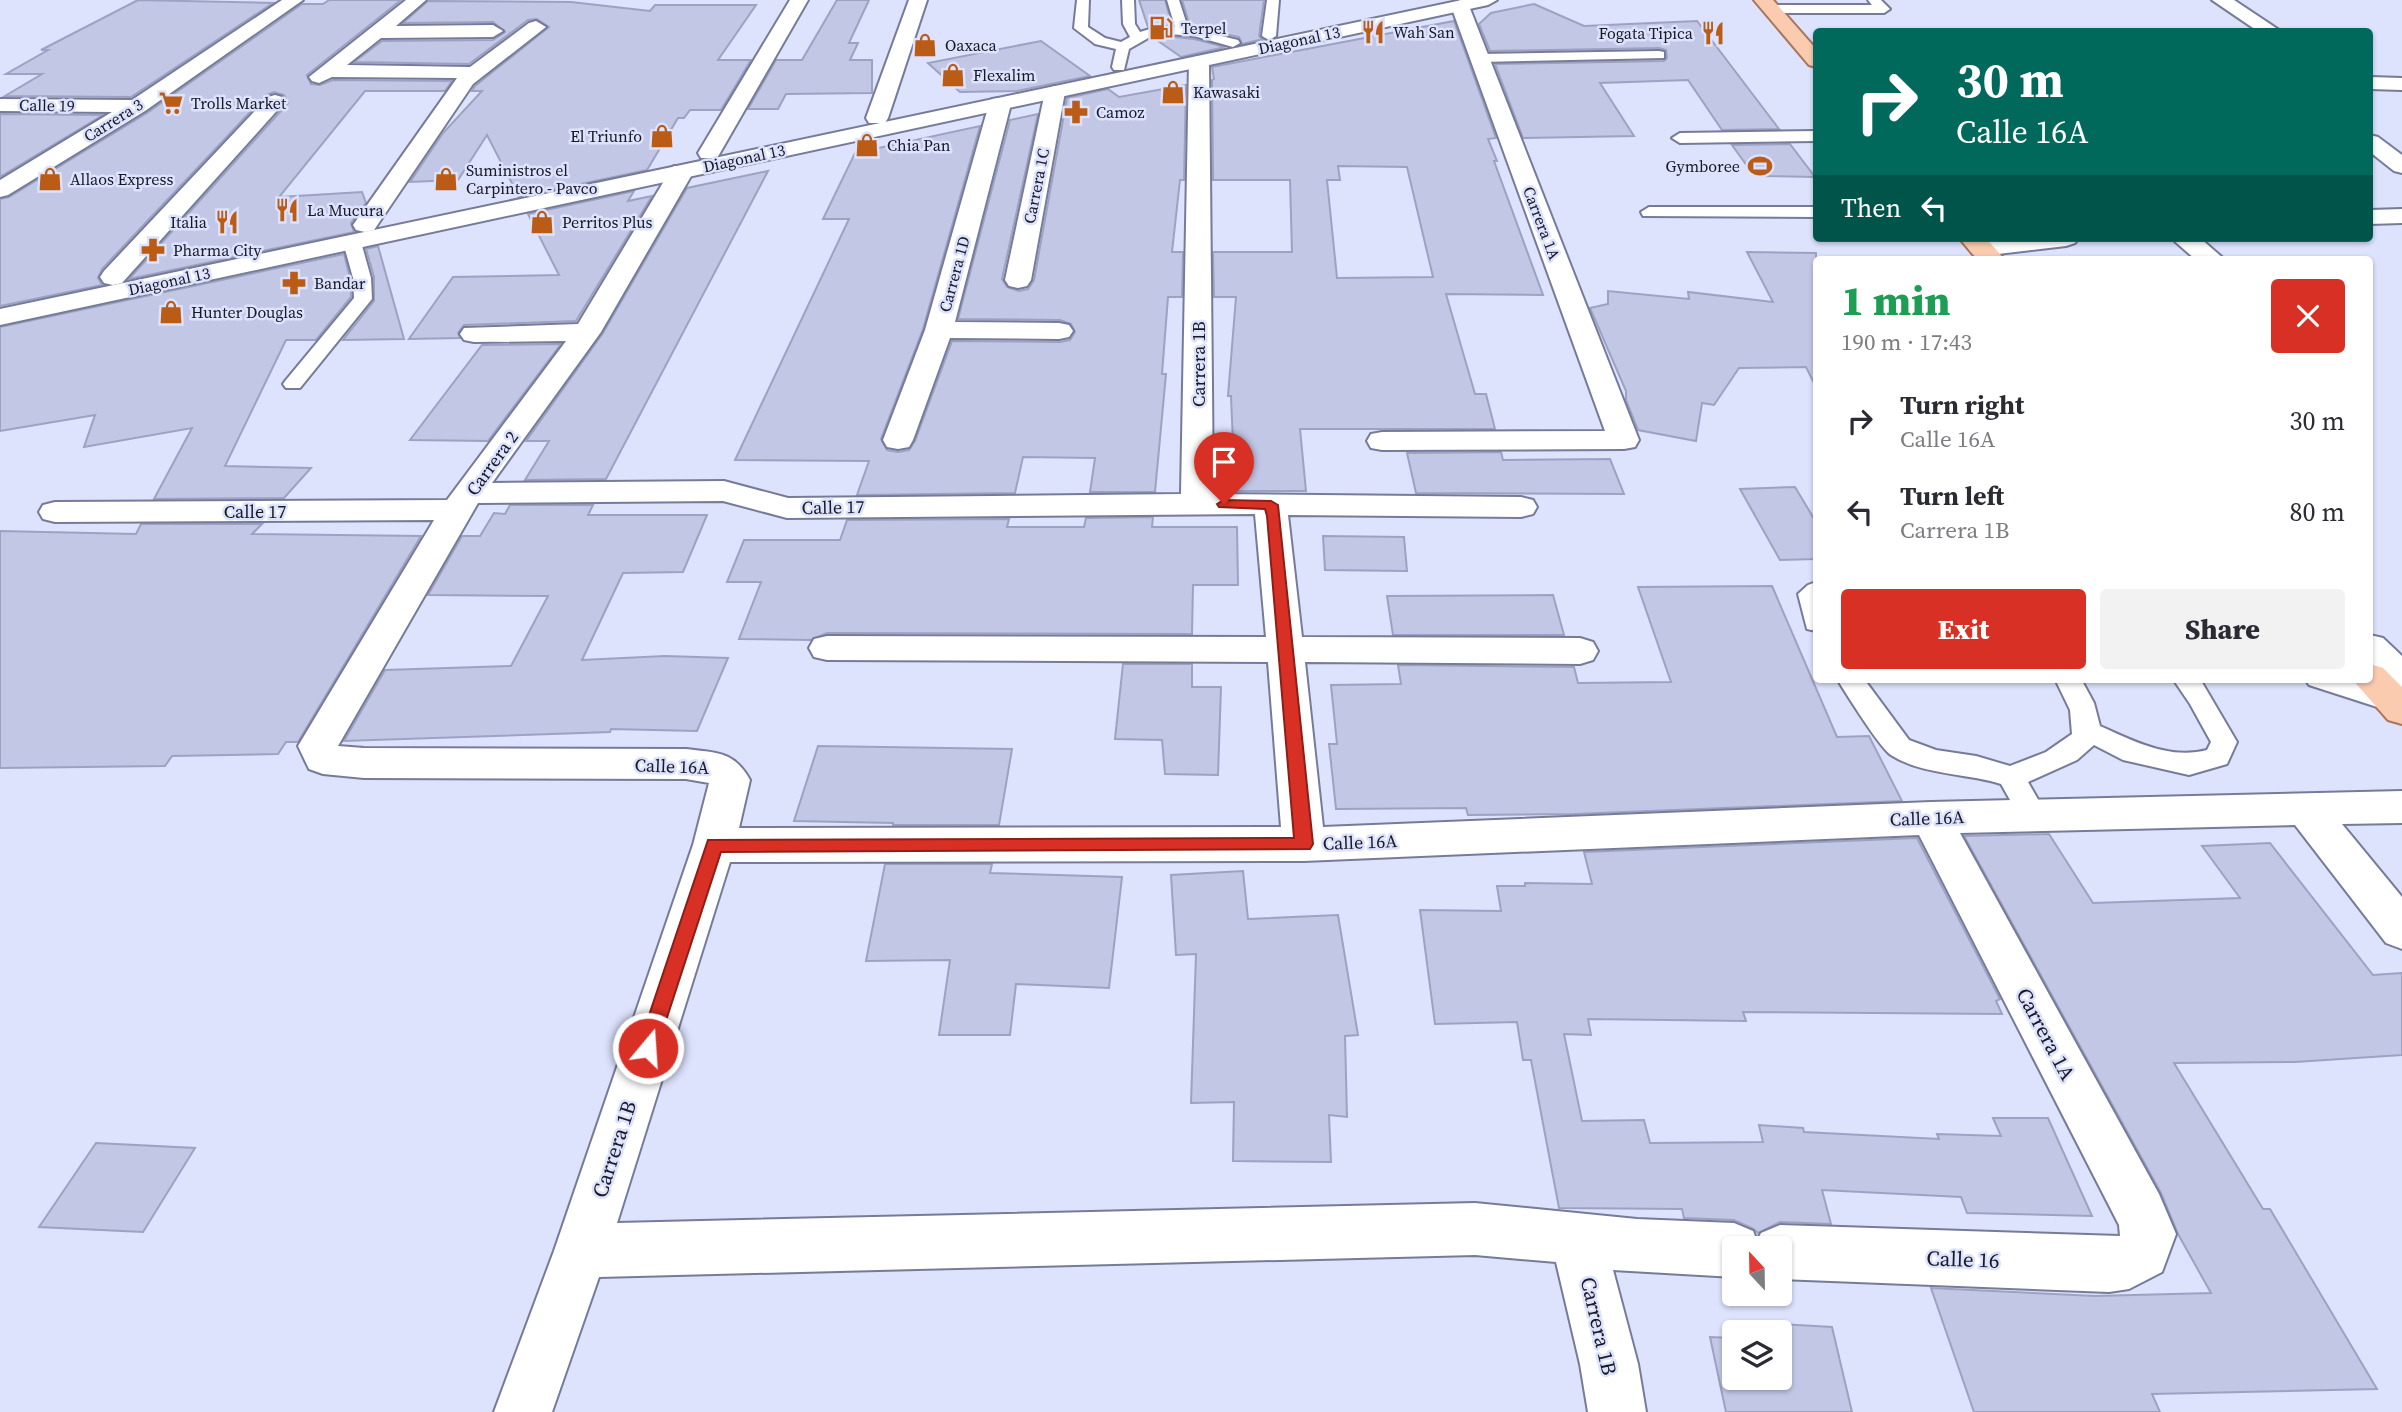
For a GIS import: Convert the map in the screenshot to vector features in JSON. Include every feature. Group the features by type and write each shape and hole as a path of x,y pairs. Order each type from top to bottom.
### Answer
{"main road":[{"path":"1767,4 1813,58"},
{"path":"2373,679 2401,698"}],"street":[{"name":"Carrera 3","path":"9,180 137,106 294,0"},
{"path":"309,85 417,0"},
{"path":"709,153 799,0"},
{"path":"877,118 918,0"},
{"name":"Diagonal 13","path":"0,317 709,153 877,118 1121,57 1233,43 1450,3 1488,0"},
{"path":"2221,0 2266,28"},
{"name":"Diagonal 13","path":"0,301 113,277 682,172 1199,62 1450,3"},
{"name":"Carrera 1A","path":"1382,441 1624,440 1480,58 1450,3"},
{"path":"358,233 466,80 536,27"},
{"path":"376,32 492,31"},
{"name":"Carrera 1B","path":"1198,504 1199,62"},
{"path":"326,71 465,72"},
{"path":"2373,83 2402,84"},
{"name":"Carrera 1C","path":"1018,281 1055,92"},
{"path":"113,277 275,101"},
{"name":"Carrera 1D","path":"898,440 939,330 1000,104"},
{"name":"Calle 19","path":"0,105 137,106"},
{"path":"2373,144 2402,166"},
{"name":"Carrera 2","path":"323,759 318,746 463,502 587,332 682,172"},
{"path":"2373,217 2402,215"},
{"path":"1981,248 2032,242"},
{"path":"2189,242 2207,256"},
{"path":"939,330 1059,331"},
{"path":"474,334 587,332"},
{"name":"Calle 17","path":"55,512 463,502 724,491 787,508 1198,504"},
{"path":"1198,504 1521,507"},
{"path":"1271,505 1304,844"},
{"path":"827,648 1580,651"},
{"path":"2373,652 2401,698"},
{"name":"Calle 16A","path":"323,759 364,763 686,764 719,768 730,780 714,845 1304,844 1931,818 2402,807"},
{"path":"2306,809 2402,930"},
{"name":"Carrera 1A","path":"1931,818 2140,1212 2149,1234 2143,1253"},
{"name":"Carrera 1B","path":"523,1412 581,1251 714,845"},
{"path":"581,1251 1475,1230 1524,1232 1578,1241 1722,1249"},
{"name":"Carrera 1B","path":"1578,1241 1606,1352 1617,1412"},
{"name":"Calle 16","path":"1792,1252 2109,1265 2129,1262 2143,1253"}],"lane":[{"path":"1083,0 1081,28 1121,57 1143,35 1129,24 1128,0"},
{"path":"1172,0 1179,31 1233,43"},
{"path":"1269,36 1273,0"},
{"path":"1767,4 1884,9 1874,0"},
{"path":"1480,58 1659,55"},
{"path":"1680,138 1813,136"},
{"path":"1648,212 1813,212"},
{"path":"293,384 363,299 365,289 358,233"},
{"path":"1813,592 1810,593 1813,608"},
{"path":"1853,683 1899,747 1933,760 1976,766 2011,777 2056,759 2083,742 2088,731 2078,698 2070,683"},
{"path":"2088,731 2133,753 2189,765 2217,757 2224,742 2201,699 2189,683"},
{"path":"2333,683 2401,698"},
{"path":"2011,777 2033,815"}],"building":[{"path":"138,0 273,3 131,97 5,96 42,74 6,74 48,50 41,50"},
{"path":"329,0 401,0 307,75 311,84 320,85 333,80 452,81 445,91 365,91 279,197 362,192 366,203 351,223 354,232 129,279 288,103 284,95 274,92 266,95 102,269 98,278 102,285 0,306 0,199 9,197 147,113 302,4 323,4"},
{"path":"837,0 869,0 849,43 858,43 850,60 872,60 872,93 786,94 778,109 748,109 776,60 802,60"},
{"path":"1139,0 1165,0 1172,25 1167,26 1167,36 1225,47 1181,57 1154,38 1159,32 1148,27"},
{"path":"1182,0 1264,0 1259,36 1263,39 1242,44 1239,37 1190,26"},
{"path":"428,1 571,2 650,11 655,5 756,5 718,60 751,60 721,110 690,110 684,118 678,118 647,170 519,197 487,135 458,180 410,182 443,133 482,91 472,91 475,86 549,27 537,19 528,20 469,64 354,62 382,41 493,40 505,32 493,22 403,23"},
{"path":"1534,4 1584,26 1697,21 1779,129 1722,130 1688,80 1600,83 1634,136 1523,138 1495,64 1664,61 1667,58 1666,50 1659,48 1490,51 1479,24 1491,13"},
{"path":"1454,21 1496,138 1488,139 1497,161 1494,161 1543,295 1446,294 1475,394 1486,394 1495,429 1300,429 1306,491 1235,491 1231,396 1228,396 1236,297 1214,297 1213,252 1292,252 1290,180 1213,180 1212,67","holes":["1338,166 1407,167 1433,277 1337,278 1327,180 1340,180"]},
{"path":"1041,41 1090,76 1017,91 960,92 928,63"},
{"path":"1186,85 1184,180 1180,180 1172,252 1183,252 1182,297 1168,297 1162,374 1166,374 1155,492 1090,492 1095,458 1023,457 1015,493 857,495 869,461 735,460 849,219 823,219 855,153 980,126 923,329 881,439 887,450 898,452 909,450 915,441 952,341 1060,342 1070,340 1075,332 1071,324 1060,320 958,319 1010,120 1038,114 1002,279 1007,287 1019,291 1028,289 1034,280 1067,98 1108,89 1119,97"},
{"path":"0,114 103,115 0,177"},
{"name":"Gymboree","path":"1790,144 1813,177 1762,176 1758,171 1750,170 1732,145"},
{"path":"768,171 606,479 525,480 549,441 526,441 603,333 687,188"},
{"path":"634,191 628,201 652,196 576,321 464,325 458,333 460,338 409,339 453,277 559,275 528,214"},
{"path":"378,246 404,339 343,340 374,301 374,277 366,249"},
{"path":"1747,252 1816,253 1816,256 1813,256 1813,381 1806,367 1739,368 1714,405 1702,403 1696,441 1638,430 1626,400 1626,391 1590,308 1608,304 1608,291 1689,299 1688,292 1773,302"},
{"path":"344,254 351,297 316,340 286,340 225,466 311,468 284,498 154,499 192,428 84,447 95,415 0,431 0,327"},
{"path":"561,344 488,441 410,440 482,345"},
{"path":"1501,452 1503,460 1610,459 1624,494 1416,493 1407,453"},
{"path":"1795,487 1813,517 1813,559 1780,560 1740,489"},
{"path":"510,505 593,505 588,515 707,515 683,572 623,573 582,660 665,656 728,658 697,731 611,729 610,732 344,741 385,670 511,666 548,596 428,595 462,536 480,536 494,513 505,514"},
{"path":"1153,517 1152,527 1237,527 1238,585 1193,585 1192,634 827,633 811,640 739,639 761,582 727,582 744,540 840,540 847,520 1009,519 1007,527 1084,527 1086,518"},
{"path":"141,524 262,524 252,534 421,536 298,742 286,742 278,754 172,756 165,766 0,768 0,531 136,534"},
{"path":"1323,536 1404,537 1407,571 1325,570"},
{"path":"1772,586 1837,737 1869,736 1902,801 1575,814 1468,815 1466,808 1336,809 1329,744 1337,744 1331,685 1401,684 1398,665 1574,667 1578,683 1671,682 1638,587"},
{"path":"1553,595 1564,635 1393,635 1387,596"},
{"path":"1123,664 1192,664 1192,687 1221,687 1218,775 1165,774 1162,740 1115,739"},
{"path":"818,746 1012,749 999,825 794,821"},
{"path":"2049,834 2093,903 2240,898 2202,846 2270,843 2373,975 2402,973 2402,1055 2295,1062 2174,1063 2263,1209 2270,1209 2377,1389 2152,1394 2160,1412 1974,1412 1931,1288 2095,1296 2211,1293 2178,1234 2161,1193 1964,836"},
{"path":"1917,838 2000,999 1996,1001 2002,1014 1743,1012 1746,1021 1588,1019 1591,1035 1564,1034 1582,1121 1644,1120 1650,1143 1763,1142 1759,1125 1803,1128 1804,1132 1939,1139 1937,1134 2001,1136 1993,1118 2048,1118 2092,1216 1967,1213 1961,1197 1822,1190 1831,1224 1780,1222 1758,1233 1734,1220 1684,1218 1682,1209 1559,1208 1531,1060 1523,1060 1517,1022 1435,1024 1420,910 1501,911 1497,886 1525,886 1525,883 1592,884 1584,852"},
{"path":"885,864 992,864 990,873 1122,877 1109,988 1016,984 1010,1035 939,1035 950,960 866,961"},
{"path":"1243,871 1248,919 1338,915 1358,1035 1345,1036 1347,1117 1329,1115 1331,1162 1233,1161 1234,1102 1191,1103 1196,954 1176,955 1171,875"},
{"path":"96,1143 195,1148 143,1232 39,1227"},
{"path":"1792,1325 1832,1327 1852,1412 1726,1412 1710,1337 1722,1338 1722,1390 1792,1390"}],"place":[{"name":"Terpel","path":"1161,28"},
{"name":"Wah San","path":"1373,32"},
{"name":"Fogata Tipica","path":"1713,33"},
{"name":"Oaxaca","path":"925,45"},
{"name":"Flexalim","path":"953,75"},
{"name":"Kawasaki","path":"1173,92"},
{"name":"Trolls Market","path":"171,103"},
{"name":"Camoz","path":"1076,112"},
{"name":"El Triunfo","path":"662,136"},
{"name":"Chia Pan","path":"867,145"},
{"name":"Gymboree","path":"1760,166"},
{"name":"Allaos Express","path":"50,179"},
{"name":"Suministros el Carpintero - Pavco","path":"446,179"},
{"name":"La Mucura","path":"287,210"},
{"name":"Italia","path":"227,222"},
{"name":"Perritos Plus","path":"542,222"},
{"name":"Pharma City","path":"153,250"},
{"name":"Bandar","path":"294,283"},
{"name":"Hunter Douglas","path":"171,312"}],"route":[{"path":"648,1048 714,845 1304,844 1271,505 1224,504"}]}
